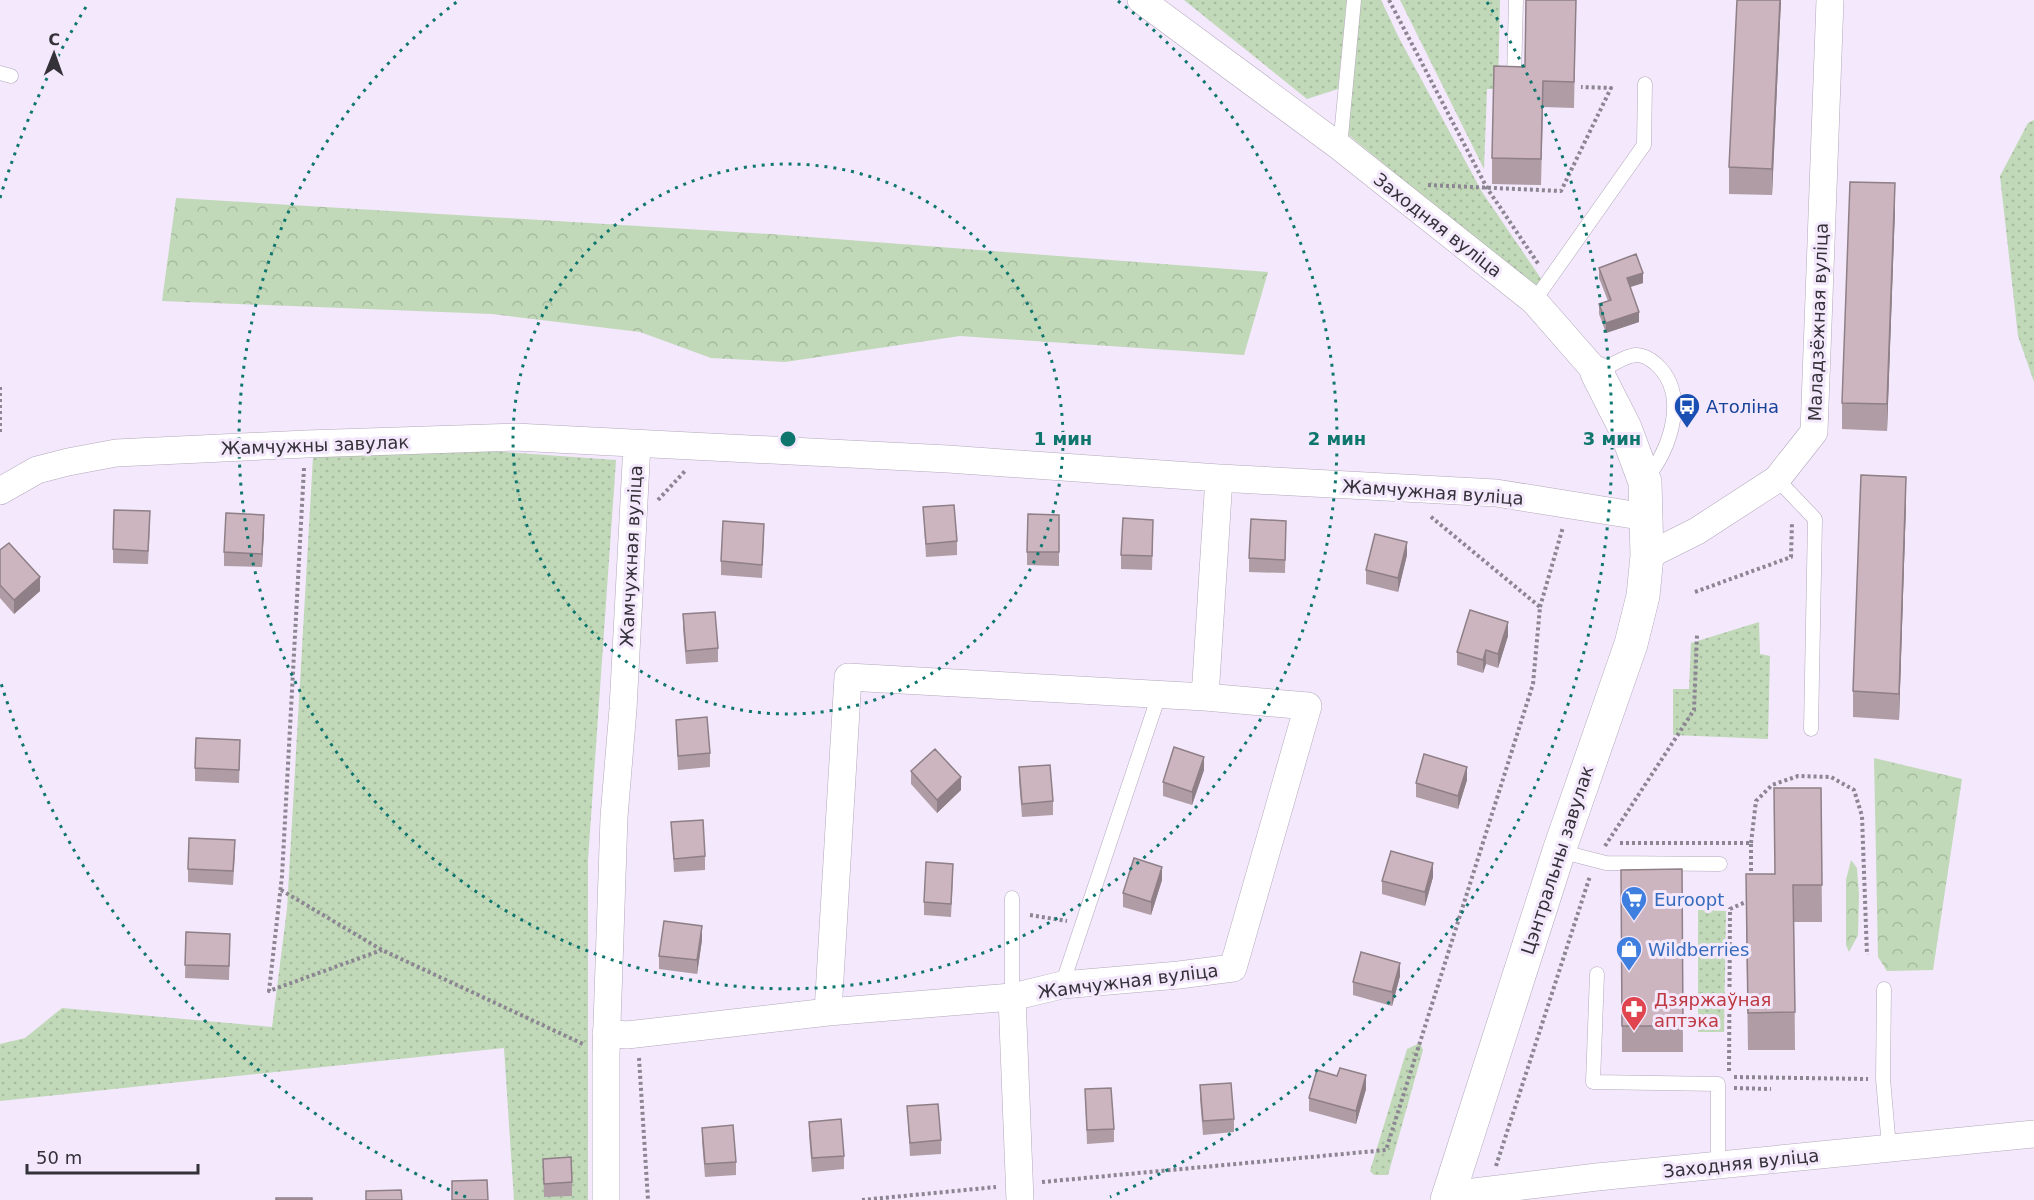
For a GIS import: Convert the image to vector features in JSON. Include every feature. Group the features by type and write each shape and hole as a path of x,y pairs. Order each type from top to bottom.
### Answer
{"street":[{"name":"Заходняя вуліца","path":"1141,0 1390,186 1542,291 1597,373 1625,428 1645,482 1646,517"},
{"name":"Маладзёжная вуліца","path":"1647,556 1698,531 1777,479 1814,432 1830,0"},
{"name":"Жамчужны завулак","path":"0,491 37,470 116,453 515,437 637,444"},
{"name":"Жамчужная вуліца","path":"606,1200 606,1044 614,817 623,709 637,444 948,459 1219,478 1496,493 1646,517"},
{"path":"1205,697 1219,478"},
{"name":"Цэнтральны завулак","path":"1448,1197 1559,851 1630,644 1643,596 1647,556 1646,517"},
{"name":"Жамчужная вуліца","path":"606,1044 638,1034 828,1012 1012,997 1062,985 1233,968 1308,706 1205,697 848,677 828,1012"},
{"path":"1012,997 1019,1192"},
{"name":"Заходняя вуліца","path":"1448,1197 1488,1191 1595,1189 1718,1165 2034,1134"}],"lane":[{"path":"1340,147 1354,0"},
{"path":"1514,79 1516,0"},
{"path":"1542,291 1644,146 1645,84"},
{"path":"1597,373 1631,356 1640,356 1649,358 1659,367 1674,389 1672,418 1667,441 1655,468 1645,482"},
{"path":"1777,479 1815,519 1811,729"},
{"path":"1062,985 1159,695"},
{"path":"1559,851 1606,863 1720,864"},
{"path":"1012,905 1012,997"},
{"path":"1596,974 1593,1082 1718,1084 1718,1165"},
{"path":"1884,989 1883,1079 1889,1147"}],"path":[{"path":"1389,0 1542,291"},
{"path":"1390,186 1413,184 1561,191 1611,88 1581,87"},
{"path":"0,387 0,432"},
{"path":"306,444 280,890 269,991 382,950"},
{"path":"1540,607 1570,505"},
{"path":"1695,592 1791,557 1792,522"},
{"path":"1488,1191 1596,860 1694,710 1697,635"},
{"path":"1867,955 1862,816 1854,790 1831,777 1798,776 1772,785 1756,801 1751,843 1751,900 1730,909 1729,1077 1883,1079"},
{"path":"1600,843 1751,843"},
{"path":"280,890 382,950 606,1044"},
{"path":"1012,905 1076,922"},
{"path":"638,1034 648,1200"},
{"path":"1730,1088 1771,1089"},
{"path":"862,1200 1019,1192 1386,1150"}],"green space":[{"path":"1184,0 1347,0 1338,89 1307,99"},
{"path":"1359,0 1381,0 1482,192 1542,280 1534,287 1346,133"},
{"path":"1400,0 1500,0 1498,89 1487,89 1484,169"},
{"path":"2034,120 2034,382 2018,336 2000,176 2028,123"},
{"path":"176,198 770,234 1268,272 1244,355 960,336 785,362 711,358 640,332 492,314 162,301"},
{"path":"478,450 616,460 588,860 588,1200 514,1200 504,1048 0,1101 0,1044 25,1038 62,1008 272,1027 287,909 313,457"},
{"path":"1759,622 1760,654 1770,656 1768,739 1673,735 1673,689 1689,689 1691,643"},
{"path":"1874,758 1962,779 1933,970 1887,971 1878,957"},
{"path":"1851,860 1857,868 1859,895 1858,935 1849,952 1846,945 1846,880"},
{"path":"1698,910 1726,911 1724,1032 1698,1032"},
{"path":"1420,1043 1423,1050 1388,1175 1374,1175 1370,1171 1407,1049"}],"building":[{"path":"1526,0 1576,0 1574,82 1543,81 1541,159 1492,158 1494,66 1525,67"},
{"path":"1737,0 1780,0 1772,169 1729,167"},
{"path":"1850,182 1895,183 1887,404 1842,403"},
{"path":"1636,254 1643,273 1627,278 1639,312 1606,323 1599,304 1611,300 1599,268"},
{"path":"1861,475 1906,477 1899,694 1853,691"},
{"path":"954,505 957,541 926,544 923,507"},
{"path":"114,510 150,511 148,551 113,549"},
{"path":"226,513 264,515 262,554 224,552"},
{"path":"1028,514 1059,515 1059,552 1027,552"},
{"path":"1123,518 1153,520 1152,556 1121,555"},
{"path":"1251,519 1286,521 1285,560 1249,558"},
{"path":"723,521 764,524 762,565 721,561"},
{"path":"1375,534 1407,542 1398,578 1366,570"},
{"path":"9,543 40,577 14,600 0,585 0,550"},
{"path":"1470,610 1508,622 1498,654 1486,650 1483,660 1457,652"},
{"path":"715,612 718,648 686,651 683,614"},
{"path":"707,717 710,753 678,756 676,720"},
{"path":"196,738 240,740 239,770 195,768"},
{"path":"1174,747 1204,757 1192,792 1163,782"},
{"path":"935,749 961,777 937,800 911,771"},
{"path":"1424,754 1467,767 1458,796 1416,783"},
{"path":"1050,765 1053,801 1022,804 1019,767"},
{"path":"1774,788 1821,788 1822,885 1793,885 1795,1012 1748,1013 1746,874 1775,874"},
{"path":"703,820 705,856 674,859 671,822"},
{"path":"189,838 235,840 233,871 188,869"},
{"path":"1391,851 1433,863 1425,892 1382,881"},
{"path":"1134,858 1162,867 1151,902 1123,893"},
{"path":"926,862 953,864 951,904 924,902"},
{"path":"1682,869 1683,1026 1622,1026 1621,870"},
{"path":"664,921 702,926 697,960 659,956"},
{"path":"186,932 230,934 229,966 185,965"},
{"path":"1361,952 1400,963 1392,992 1353,982"},
{"path":"1340,1068 1366,1075 1356,1111 1309,1098 1317,1070 1337,1076"},
{"path":"1231,1083 1234,1119 1203,1121 1200,1085"},
{"path":"1111,1088 1114,1129 1087,1130 1085,1089"},
{"path":"938,1104 941,1140 910,1143 907,1106"},
{"path":"841,1119 844,1156 812,1158 809,1122"},
{"path":"733,1125 736,1162 705,1164 702,1128"},
{"path":"571,1157 572,1182 544,1184 543,1159"},
{"path":"487,1180 488,1200 452,1200 452,1181"},
{"path":"401,1190 402,1200 366,1200 366,1191"},
{"path":"276,1198 312,1198 312,1200 276,1200"}],"place":[{"name":"Атоліна","path":"1687,429"},
{"name":"Euroopt","path":"1634,922"},
{"name":"Wildberries","path":"1629,972"},
{"name":"Дзяржаўная аптэка","path":"1634,1032"}]}
